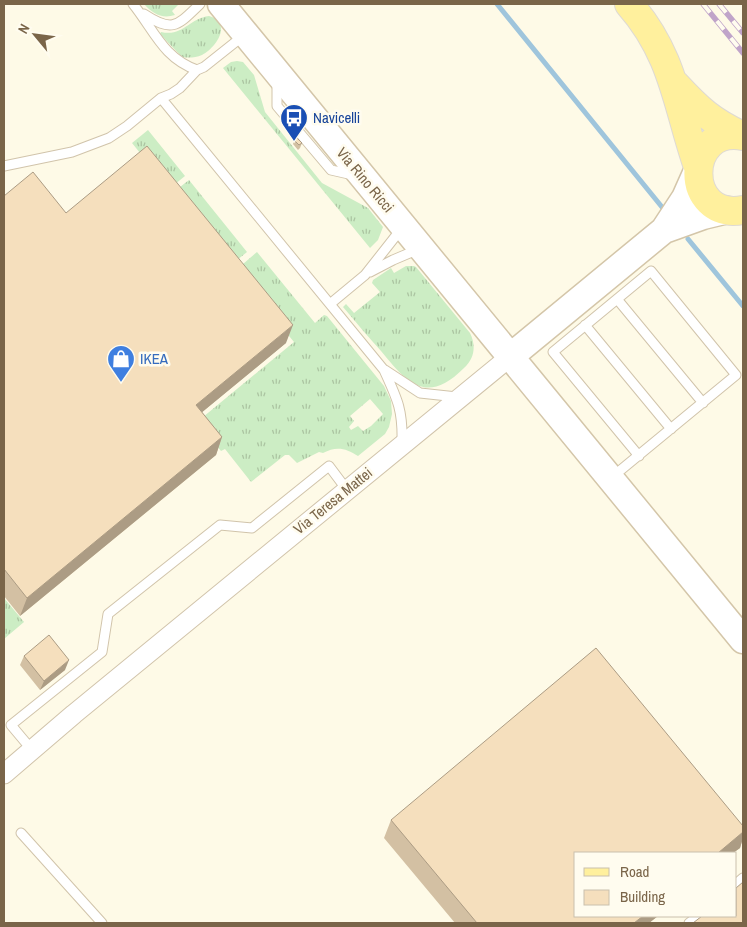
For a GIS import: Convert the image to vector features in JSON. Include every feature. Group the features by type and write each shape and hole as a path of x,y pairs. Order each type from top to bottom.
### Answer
{"main road":[{"path":"629,4 644,23 659,48 674,83 698,169 698,183 707,199 716,206 737,212"},
{"path":"674,83 700,110 723,126 743,136"},
{"path":"698,169 703,153 713,143 721,138 743,136"}],"street":[{"name":"Via Rino Ricci","path":"221,4 420,249 511,356 743,640"},
{"path":"664,230 685,198 698,169"},
{"path":"664,230 704,216 737,212"},
{"name":"Via Teresa Mattei","path":"4,774 402,444 664,230"}],"lane":[{"path":"133,4 169,55 181,64 197,70"},
{"path":"139,12 163,25 172,26 185,18 200,4"},
{"path":"4,166 72,152 100,142 127,126 161,98 180,88 197,70 204,67 245,34"},
{"path":"161,98 384,370 399,402 403,422 402,444"},
{"path":"330,304 365,275 404,227"},
{"path":"365,275 393,260 420,249"},
{"path":"611,478 639,456 736,375 651,271 553,352 639,456"},
{"path":"617,299 703,403"},
{"path":"585,325 671,429"},
{"path":"384,370 420,393 460,397"},
{"path":"32,750 11,725 102,652 108,614 220,525 252,528 329,466 347,490"},
{"path":"21,833 102,923"}],"green space":[{"path":"144,4 179,4 172,11 175,15 162,16 154,13"},
{"path":"209,16 216,19 220,24 220,36 212,47 202,55 192,58 182,57 160,34 161,32 175,32 196,20"},
{"path":"231,62 243,62 254,75 265,112 322,183 368,208 383,227 378,240 370,248 223,68"},
{"path":"148,130 185,176 169,189 132,143"},
{"path":"189,180 247,252 231,265 180,187"},
{"path":"257,252 315,323 324,315 327,316 384,386 391,401 392,414 389,427 385,434 358,456 349,451 337,449 323,453 319,452 297,463 289,455 285,455 251,482 225,449 221,451 197,422 294,342 261,302 243,264","holes":["370,399 383,414 363,431 358,426 351,430 349,427 354,421 350,416"]},
{"path":"406,266 416,267 470,333 472,338 474,347 468,364 451,379 439,386 429,388 409,381 343,307 346,304 354,313 380,292 372,283 373,280 391,268 394,273"},
{"path":"4,598 24,622 4,639"}],"building":[{"path":"297,138 302,143 299,145 294,140"},
{"name":"IKEA","path":"147,146 293,325 196,405 222,437 27,598 4,569 4,196 33,172 66,213"},
{"path":"49,635 69,660 44,681 24,656"},
{"path":"596,648 743,826 743,832 719,852 574,852 574,917 642,917 634,923 477,923 391,820"},
{"path":"743,882 743,923 693,923 701,917 737,917 737,887"}],"waterway":[{"path":"497,4 666,212"},
{"path":"688,239 743,306"}],"railway":[{"path":"703,4 743,53"},
{"path":"719,4 743,33"}],"place":[{"name":"Navicelli","path":"294,142"},
{"name":"IKEA","path":"121,383"}]}
